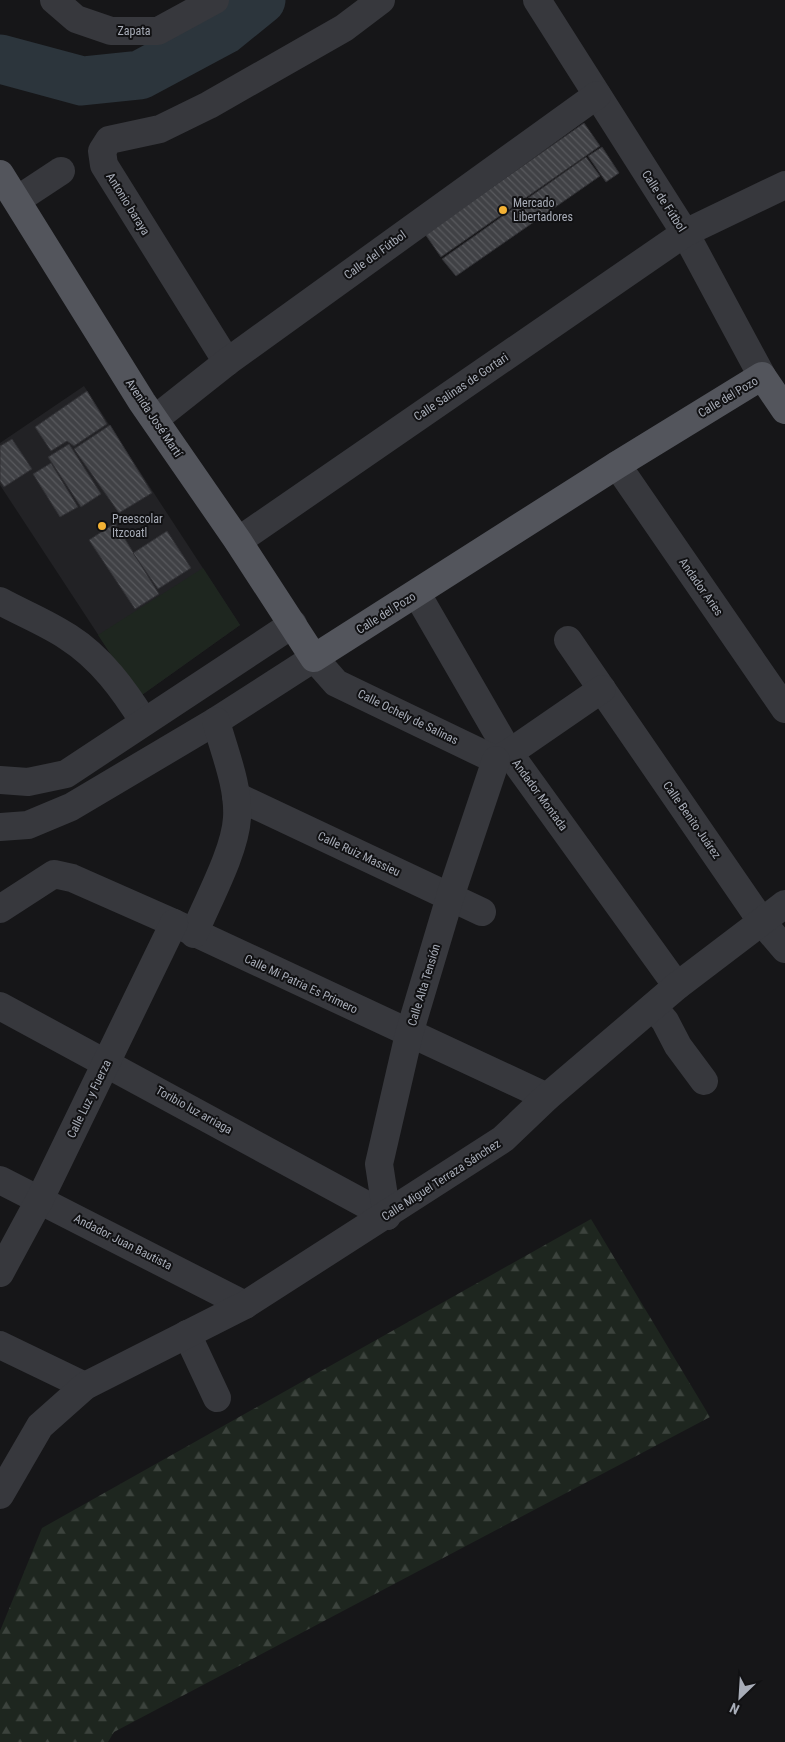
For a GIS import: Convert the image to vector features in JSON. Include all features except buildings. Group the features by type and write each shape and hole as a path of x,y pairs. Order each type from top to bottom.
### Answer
{"main road":[{"name":"Avenida José Martí","path":"0,174 142,402 156,419 238,541 314,658"},
{"name":"Calle de Fútbol","path":"762,376 784,408"},
{"name":"Calle del Pozo","path":"314,658 617,465 762,376"}],"street":[{"name":"Zapata","path":"54,0 76,19 111,32 158,31 214,0"},
{"name":"Antonio baraya","path":"227,362 104,165 102,151 109,140 160,129 209,105 344,28 381,0"},
{"name":"Calle de Fútbol","path":"537,0 685,233 762,376"},
{"name":"Calle del Fútbol","path":"156,419 227,362 597,95"},
{"path":"17,200 61,171"},
{"name":"Calle Salinas de Gortari","path":"238,541 685,233 785,185"},
{"name":"Andador Aries","path":"617,465 785,709"},
{"name":"Andador Montada","path":"417,594 503,756 677,986"},
{"path":"0,602 68,637 96,659 124,689 144,722"},
{"path":"0,780 28,782 66,774 293,624"},
{"name":"Calle Benito Juárez","path":"568,640 762,922 785,949"},
{"name":"Calle del Pozo","path":"0,827 28,825 71,807 216,721 314,658"},
{"name":"Calle Ochely de Salinas","path":"314,658 336,683 503,756"},
{"path":"503,756 602,689"},
{"name":"Calle Luz y Fuerza","path":"0,1273 40,1199 107,1063 232,842 237,819 236,796 216,721"},
{"name":"Calle Alta Tensión","path":"386,1216 379,1164 409,1034 450,897 503,756"},
{"name":"Calle Ruiz Massieu","path":"236,796 482,912"},
{"name":"Calle Mi Patria Es Primero","path":"0,908 54,874 72,878 547,1097"},
{"name":"Calle Miguel Terraza Sánchez","path":"0,1495 40,1426 85,1386 245,1306 503,1139 547,1097 677,986 785,904"},
{"name":"Toribio luz arriaga","path":"0,1006 386,1216"},
{"path":"653,1007 666,1020 678,1046 704,1081"},
{"name":"Andador Juan Bautista","path":"0,1180 245,1306"},
{"path":"187,1334 218,1398"},
{"path":"0,1345 85,1386"}],"shaded area":[{"name":"Preescolar Itzcoatl","path":"84,386 240,625 139,697 0,485 0,443"}],"green space":[{"path":"203,568 240,625 139,697 98,635"},
{"path":"591,1219 710,1417 114,1732 108,1742 0,1742 0,1631 42,1528"}],"waterway":[{"path":"0,59 82,81 140,75 224,30 261,0"}],"place":[{"name":"Mercado Libertadores","path":"503,210"},
{"name":"Preescolar Itzcoatl","path":"102,526"}]}
